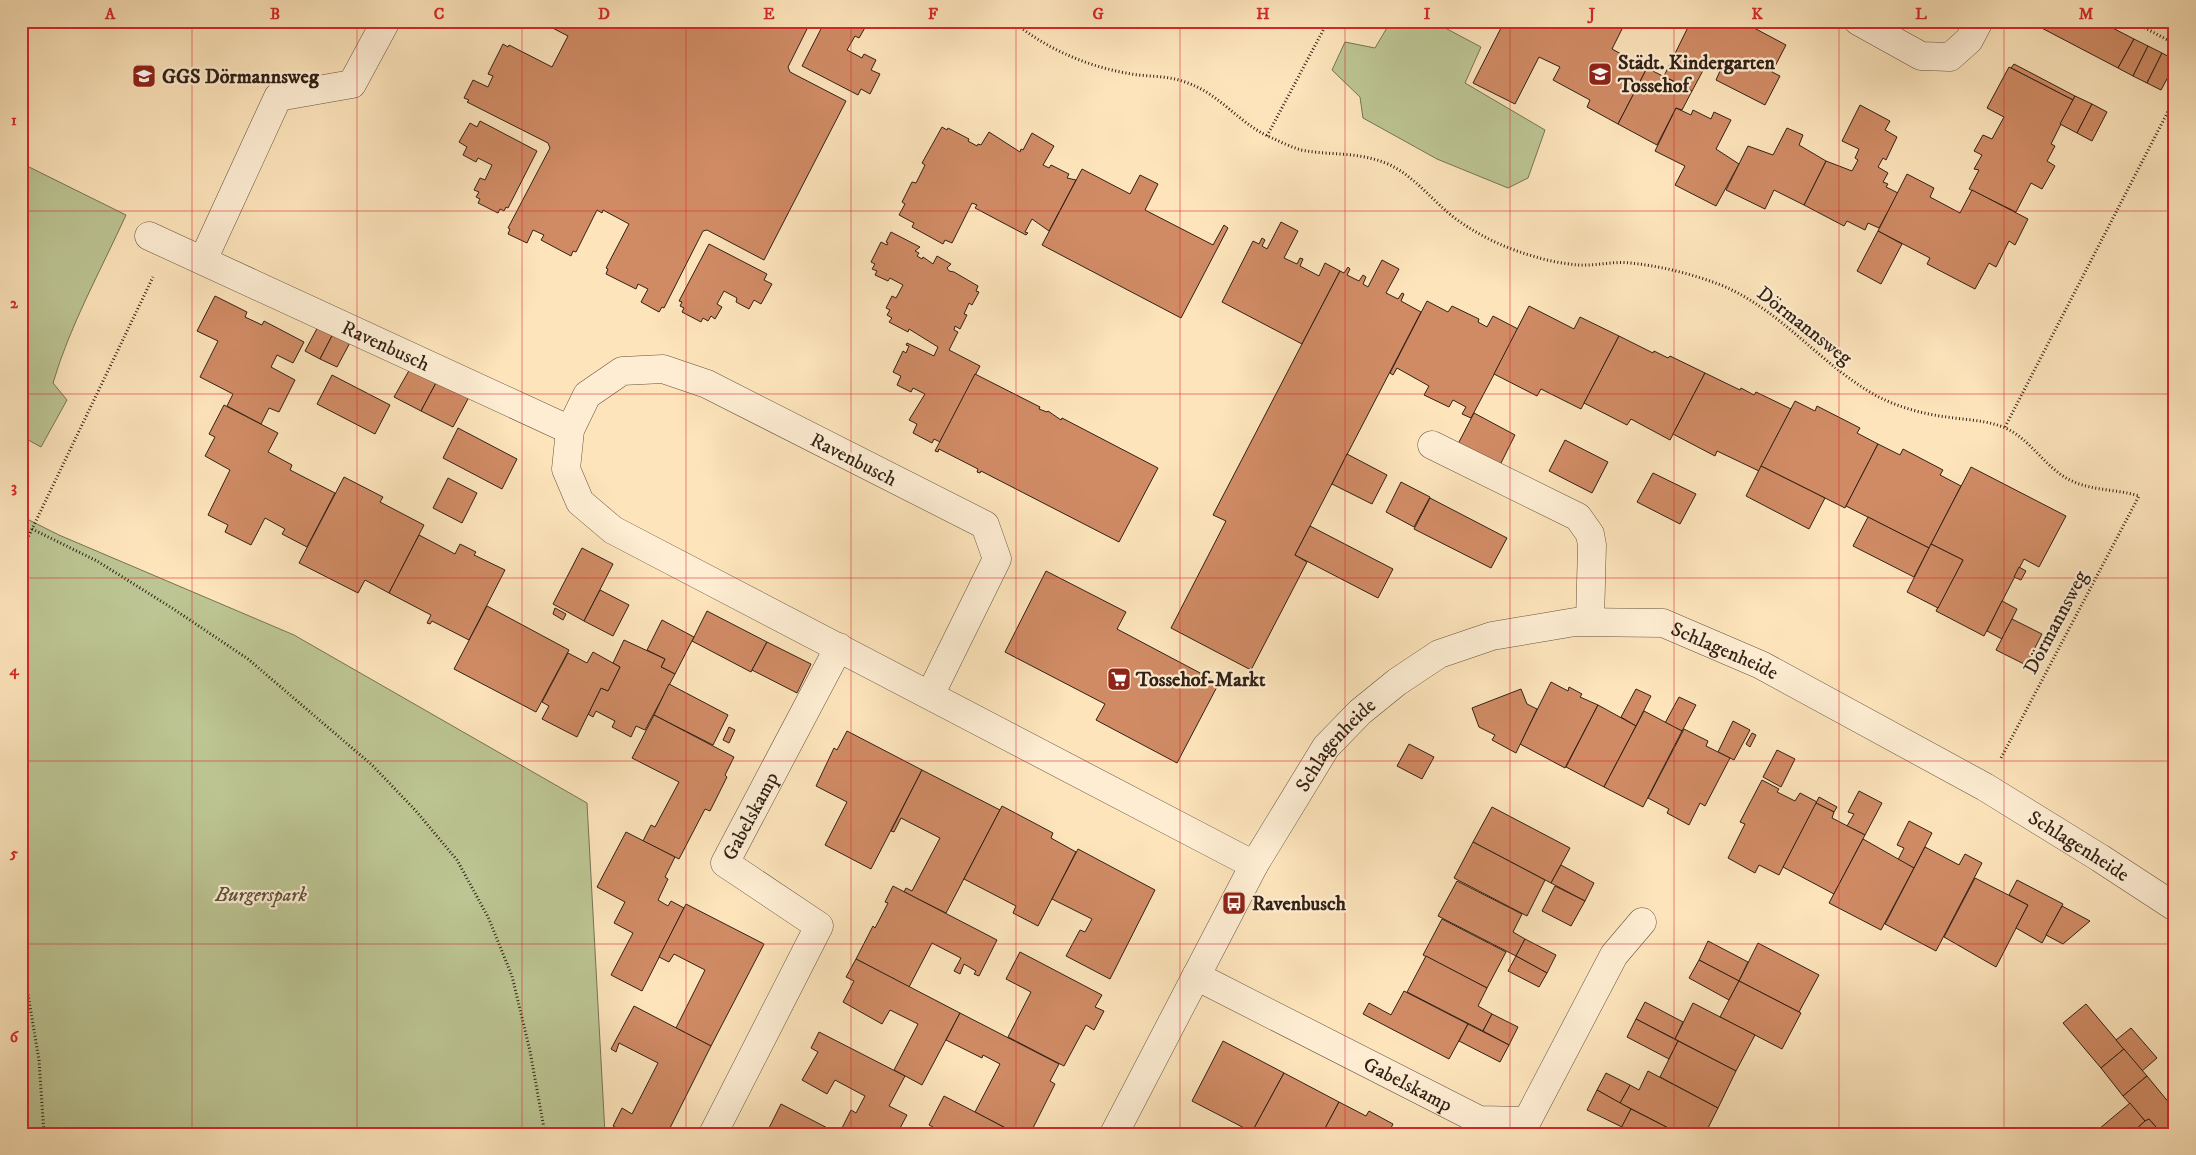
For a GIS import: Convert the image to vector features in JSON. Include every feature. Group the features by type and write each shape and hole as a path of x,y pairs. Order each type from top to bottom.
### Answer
{"street":[{"path":"203,260 278,97 352,84 386,21"},
{"path":"1858,21 1921,56 1950,57 1969,40 1979,21"},
{"name":"Ravenbusch","path":"159,240 570,430"},
{"name":"Ravenbusch","path":"930,695 997,559 985,525 708,384 663,369 622,371 587,395 570,430 566,469 580,502 613,530 1254,864"},
{"path":"1432,445 1578,516 1590,534 1592,545 1590,621"},
{"name":"Schlagenheide","path":"1254,864 1326,747 1360,712 1397,682 1439,654 1492,636 1575,622 1663,623 1761,665 1985,787 2175,907"},
{"name":"Gabelskamp","path":"713,1134 819,926 725,863 839,647"},
{"path":"1114,1134 1254,864"},
{"name":"Gabelskamp","path":"1196,976 1479,1120 1527,1121 1614,955 1642,922"}],"path":[{"name":"Dörmannsweg","path":"1012,21 1029,35 1060,53 1095,66 1127,74 1178,79 1200,87 1222,101 1240,118 1267,136 1299,149 1357,154 1387,164 1406,174 1423,187 1455,218 1496,244 1530,255 1579,265 1627,262 1666,269 1723,286 1764,308 1795,332 1837,371 1878,396 1919,412 1980,420 2005,427 2031,444 2050,465 2070,480 2093,488 2118,490 2139,496 1985,787"},
{"path":"1267,136 1328,21"},
{"path":"2132,21 2175,44"},
{"path":"2005,427 2175,98"},
{"path":"21,552 159,240"},
{"path":"32,528 105,566 248,659 372,764 416,811 457,860 488,917 512,976 530,1051 545,1134"},
{"path":"21,953 39,1060 44,1134"}],"green space":[{"path":"1391,21 1432,21 1481,47 1465,83 1545,130 1528,178 1508,188 1437,159 1363,118 1360,97 1332,70 1345,42 1375,48"},
{"path":"21,163 126,215 77,319 60,361 53,383 67,400 41,447 21,436"},
{"name":"Burgerspark","path":"21,516 59,535 294,635 587,803 605,1134 21,1134"}],"building":[{"path":"539,21 811,21 788,67 790,72 846,101 764,260 707,230 703,231 664,308 662,307 659,312 641,302 648,289 638,284 636,289 606,274 608,269 606,268 629,224 603,210 602,213 597,210 576,252 573,251 571,256 541,240 544,235 533,230 527,243 508,234 510,229 508,228 550,148 548,143 467,102 469,100 464,98 473,80 488,87 493,76 488,74 503,44 508,47 509,45 552,67 568,36"},
{"path":"825,21 862,21 861,23 866,26 859,38 855,36 847,50 862,58 864,54 876,60 871,70 880,74 870,94 861,89 858,95 802,66"},
{"name":"Städt. Kindergarten Tossehof","path":"1498,21 1626,21 1612,49 1647,68 1618,124 1587,107 1590,100 1553,80 1560,67 1539,57 1515,104 1473,83 1503,24"},
{"path":"1691,21 1704,21 1709,24 1711,21 1715,21 1724,26 1727,21 1741,21 1786,45 1772,72 1780,76 1765,105 1716,80 1720,71 1707,63 1692,91 1664,76"},
{"path":"2035,21 2099,21 2134,39 2118,68 2034,24"},
{"path":"2134,39 2148,46 2133,76 2118,68"},
{"path":"2148,46 2162,53 2147,83 2133,76"},
{"path":"2162,53 2175,60 2175,64 2161,90 2147,83"},
{"path":"2014,64 2075,96 2073,100 2011,68"},
{"path":"2009,67 2073,100 2051,144 2055,146 2047,161 2055,166 2042,189 2031,183 2016,212 1969,189 1979,170 1974,169 1982,155 1974,151 1983,135 1992,139 2004,117 1987,108"},
{"path":"1647,68 1692,91 1682,110 1676,108 1657,145 1618,124"},
{"path":"2075,96 2092,104 2077,133 2060,124"},
{"path":"2092,104 2107,112 2092,141 2077,133"},
{"path":"1860,105 1890,121 1885,130 1897,137 1886,160 1883,158 1878,167 1888,173 1883,182 1888,184 1886,187 1898,193 1879,228 1868,223 1865,230 1847,221 1844,226 1804,205 1826,161 1852,171 1858,160 1855,158 1859,149 1842,141"},
{"path":"1676,108 1691,115 1693,110 1711,119 1714,112 1731,120 1716,149 1739,164 1716,206 1675,185 1685,166 1655,151"},
{"path":"480,121 537,151 508,208 506,207 504,211 500,209 498,213 478,203 480,199 476,197 479,192 474,190 480,178 485,180 492,165 478,158 476,162 463,155 467,147 459,142 470,123 477,127"},
{"path":"942,127 947,130 948,128 969,139 968,141 977,146 978,144 981,145 989,132 1020,152 1032,133 1054,146 1043,165 1049,168 1051,165 1069,174 1067,178 1076,180 1049,231 1032,219 1025,232 1028,233 1026,235 975,208 977,205 972,203 952,243 945,240 943,244 912,227 914,223 899,215 905,204 902,202 912,182 916,183 925,165 922,163"},
{"path":"1787,128 1803,135 1799,145 1826,161 1804,205 1774,190 1765,209 1726,190 1748,146 1773,155"},
{"path":"1082,169 1130,194 1140,175 1158,184 1145,210 1213,245 1224,225 1228,228 1181,318 1042,245"},
{"path":"1907,174 1934,188 1930,197 1960,213 1972,190 2028,219 2015,245 2009,241 1996,267 1989,263 1975,289 1927,264 1930,258 1878,231"},
{"path":"1281,222 1298,231 1284,258 1297,264 1300,258 1303,259 1300,266 1319,276 1325,263 1340,271 1302,344 1222,302 1253,241 1259,244 1262,238 1265,240 1262,246 1267,249"},
{"path":"1878,231 1902,244 1881,284 1857,271"},
{"path":"891,232 920,247 915,251 919,253 917,256 922,259 923,257 933,264 937,256 951,264 947,268 949,271 978,286 976,291 979,292 972,305 969,303 964,314 967,315 960,329 955,326 954,330 958,332 949,350 980,366 940,442 934,439 932,443 913,433 917,424 909,420 925,394 913,388 911,392 897,385 901,376 893,372 903,351 906,353 909,346 906,345 907,343 934,356 938,347 909,329 908,332 889,322 892,318 887,315 890,310 886,308 892,296 896,298 903,285 890,278 888,281 875,275 877,271 872,269 875,264 871,262 881,242 887,245 888,243 886,242"},
{"path":"709,244 767,274 764,280 772,284 761,304 754,300 749,309 736,302 737,298 724,291 717,304 722,307 715,319 711,316 708,321 703,318 701,322 682,312 684,308 680,306 682,302 679,301"},
{"path":"1382,260 1399,269 1386,293 1398,299 1402,293 1404,294 1401,301 1421,312 1295,555 1307,562 1251,670 1171,628 1226,521 1213,515 1340,271 1344,273 1348,267 1350,269 1347,275 1359,281 1363,275 1366,277 1363,284 1368,287"},
{"path":"215,296 247,312 245,317 262,325 264,321 304,342 293,363 277,355 271,367 295,380 279,412 269,408 261,424 227,406 233,394 200,377 218,341 197,331"},
{"path":"1427,301 1448,312 1452,306 1479,319 1478,322 1487,327 1493,316 1518,329 1471,418 1462,414 1466,407 1453,400 1449,407 1424,395 1429,386 1397,368 1393,375 1390,373"},
{"path":"1529,306 1574,329 1580,317 1619,336 1581,409 1541,389 1537,396 1494,374"},
{"path":"321,321 336,328 320,359 305,351"},
{"path":"336,328 353,337 337,367 320,359"},
{"path":"1619,336 1653,353 1654,351 1668,358 1670,356 1705,373 1670,440 1631,419 1627,425 1584,403"},
{"path":"411,367 437,381 421,411 394,397"},
{"path":"1705,373 1740,390 1741,388 1754,395 1756,392 1791,409 1759,471 1717,451 1715,456 1673,434"},
{"path":"975,374 1040,407 1039,409 1048,411 1061,420 1062,418 1158,468 1119,542 981,471 980,473 977,472 978,469 939,449 938,452 935,451"},
{"path":"332,375 390,405 375,434 317,404"},
{"path":"437,381 469,397 453,427 421,411"},
{"path":"1795,401 1815,411 1817,406 1860,428 1857,433 1878,444 1845,508 1761,466"},
{"path":"224,405 278,433 268,452 292,465 290,470 335,493 307,547 282,534 285,529 265,518 251,545 225,532 228,525 208,515 230,470 205,456 215,437 209,434"},
{"path":"1474,413 1515,435 1499,467 1458,444"},
{"path":"458,428 517,459 502,489 443,458"},
{"path":"1565,440 1608,462 1592,493 1549,471"},
{"path":"1878,444 1900,455 1903,449 1943,470 1940,475 1961,486 1929,548 1846,506"},
{"path":"1347,454 1387,475 1372,504 1332,484"},
{"path":"1761,466 1825,498 1809,529 1746,496"},
{"path":"1971,467 2066,516 2039,567 2024,559 1984,636 1936,611 1963,560 1931,544"},
{"path":"1653,473 1696,494 1680,524 1637,502"},
{"path":"344,477 383,497 380,502 424,525 389,593 365,580 358,593 299,563"},
{"path":"448,478 477,493 462,523 433,508"},
{"path":"1401,482 1430,497 1414,527 1386,512"},
{"path":"1430,498 1507,538 1491,568 1414,529"},
{"path":"1868,517 1929,548 1914,577 1853,546"},
{"path":"1310,526 1393,569 1378,598 1295,555"},
{"path":"419,535 455,554 460,544 476,552 474,555 505,570 469,640 432,621 430,624 427,623 431,615 389,593"},
{"path":"1931,544 1963,560 1938,608 1907,592"},
{"path":"582,548 613,564 584,621 553,604"},
{"path":"2019,567 2026,571 2021,580 2014,577"},
{"path":"1046,571 1126,612 1117,629 1219,683 1177,763 1096,720 1105,704 1005,652"},
{"path":"600,590 629,605 613,636 584,621"},
{"path":"2002,601 2017,609 2002,639 1987,631"},
{"path":"487,606 569,650 536,712 454,669"},
{"path":"555,608 566,614 563,620 553,614"},
{"path":"707,611 767,642 751,672 692,641"},
{"path":"2012,619 2042,634 2026,665 1996,650"},
{"path":"662,620 694,637 675,674 661,667 665,659 647,650"},
{"path":"624,640 665,659 661,667 675,674 645,730 636,726 631,737 612,727 615,721 596,711 593,717 588,714 601,688 608,691 620,667 613,663"},
{"path":"767,642 811,664 797,693 752,670"},
{"path":"593,652 620,667 608,691 601,688 577,737 542,719 549,706 542,702 568,653 587,663"},
{"path":"1551,682 1568,691 1569,687 1582,694 1580,697 1598,705 1565,768 1520,744"},
{"path":"669,684 728,715 713,745 654,715"},
{"path":"1521,689 1527,704 1537,709 1516,753 1492,740 1495,735 1479,727 1472,708"},
{"path":"1636,689 1651,696 1636,726 1621,717"},
{"path":"1679,697 1696,705 1682,731 1665,723"},
{"path":"1598,705 1636,726 1604,787 1566,767"},
{"path":"1644,711 1682,731 1643,807 1604,787"},
{"path":"654,715 734,757 725,775 727,777 710,811 705,809 679,859 643,841 651,825 655,827 679,782 632,758"},
{"path":"1733,721 1750,730 1734,760 1718,752"},
{"path":"729,727 735,730 729,743 723,740"},
{"path":"1684,729 1708,741 1706,746 1730,758 1705,806 1700,803 1689,825 1667,813 1669,809 1648,798"},
{"path":"847,731 922,770 871,869 825,845 847,802 816,786 834,748 837,750"},
{"path":"1752,733 1756,735 1750,747 1746,744"},
{"path":"1409,744 1434,757 1422,779 1397,766"},
{"path":"1777,750 1795,759 1781,787 1763,777"},
{"path":"922,770 1000,810 946,913 904,892 906,888 912,891 940,838 901,818 894,832 891,831"},
{"path":"1762,780 1779,789 1777,792 1795,801 1800,793 1817,802 1779,875 1759,865 1755,873 1728,858 1745,824 1740,822"},
{"path":"1859,791 1882,803 1865,835 1847,826 1854,814 1848,812"},
{"path":"1819,797 1837,807 1834,812 1816,803"},
{"path":"1816,803 1834,812 1832,818 1865,835 1834,894 1783,867"},
{"path":"1002,806 1053,833 1051,838 1076,852 1038,926 1013,913 1016,906 964,879"},
{"path":"1492,807 1570,848 1551,883 1473,842"},
{"path":"1909,821 1932,833 1914,868 1898,860 1904,848 1897,845"},
{"path":"626,832 675,857 665,877 668,879 658,900 668,906 671,901 684,908 642,991 611,975 633,933 614,923 625,902 597,887"},
{"path":"1863,839 1914,868 1881,930 1829,903"},
{"path":"1473,842 1545,880 1527,916 1454,878"},
{"path":"1925,847 1959,865 1965,854 1982,863 1936,951 1885,924"},
{"path":"1078,849 1155,890 1110,979 1066,956 1080,930 1085,932 1092,919 1052,899"},
{"path":"1561,865 1594,883 1585,901 1551,883"},
{"path":"1975,878 2028,905 1996,967 1944,937"},
{"path":"2017,880 2063,904 2042,943 2016,928 2028,905 2009,895"},
{"path":"1457,881 1522,914 1513,932 1525,939 1516,956 1438,916"},
{"path":"893,886 997,940 979,976 974,974 976,971 964,964 960,974 954,971 961,958 932,943 909,987 856,959 873,926 875,928 888,903 885,902"},
{"path":"1555,886 1585,901 1571,926 1542,911"},
{"path":"686,904 764,944 711,1046 676,1028 705,970 674,954 669,962 659,957"},
{"path":"2062,906 2090,921 2063,944 2046,935"},
{"path":"1442,919 1506,952 1487,988 1423,955"},
{"path":"1525,939 1556,955 1547,973 1516,956"},
{"path":"1708,941 1748,962 1739,981 1699,960"},
{"path":"1758,943 1819,975 1799,1012 1739,981"},
{"path":"1020,952 1102,995 1095,1007 1104,1011 1094,1030 1086,1025 1064,1066 1008,1037 1031,992 1006,979"},
{"path":"1426,956 1487,988 1478,1006 1492,1014 1483,1031 1407,992"},
{"path":"1516,956 1547,973 1539,987 1508,971"},
{"path":"856,959 960,1013 922,1085 894,1070 918,1024 890,1010 882,1024 843,1002 854,981 846,977"},
{"path":"1699,960 1739,981 1729,1000 1689,978"},
{"path":"1739,981 1801,1013 1782,1049 1720,1017"},
{"path":"1404,991 1468,1024 1449,1059 1363,1014 1369,1003 1391,1015"},
{"path":"1645,1002 1683,1022 1675,1039 1636,1019"},
{"path":"1693,1003 1755,1035 1736,1071 1675,1039"},
{"path":"2086,1004 2124,1049 2101,1068 2063,1023"},
{"path":"634,1006 711,1046 667,1134 627,1134 613,1126 622,1108 632,1114 658,1063 619,1043 616,1052 611,1049"},
{"path":"960,1013 1059,1064 1050,1081 1055,1084 1030,1134 1017,1134 975,1112 1000,1064 983,1055 982,1058 946,1040"},
{"path":"1492,1014 1518,1027 1509,1045 1483,1031"},
{"path":"1636,1019 1678,1041 1669,1059 1627,1037"},
{"path":"1468,1024 1509,1045 1500,1062 1459,1041"},
{"path":"2131,1028 2157,1058 2142,1071 2116,1040"},
{"path":"819,1032 905,1076 889,1106 907,1115 897,1134 839,1134 851,1110 856,1113 865,1096 835,1080 827,1094 802,1080 818,1052 811,1048"},
{"path":"1223,1041 1284,1073 1252,1132 1192,1101"},
{"path":"1678,1041 1736,1071 1718,1108 1660,1077"},
{"path":"2124,1049 2147,1076 2123,1096 2101,1068"},
{"path":"1648,1071 1718,1108 1705,1134 1680,1134 1620,1103 1630,1085 1639,1090"},
{"path":"1284,1073 1339,1102 1322,1134 1252,1132"},
{"path":"1606,1073 1630,1085 1620,1103 1597,1090"},
{"path":"2147,1076 2175,1110 2174,1134 2162,1134 2149,1119 2145,1121 2123,1096"},
{"path":"1597,1090 1631,1109 1622,1127 1587,1110"},
{"path":"944,1096 1017,1134 946,1134 929,1125"},
{"path":"1339,1102 1366,1116 1369,1111 1393,1124 1388,1134 1322,1134"},
{"path":"2130,1103 2145,1121 2131,1134 2093,1134"},
{"path":"781,1104 839,1134 766,1134"},
{"path":"1631,1109 1680,1134 1618,1134"},
{"path":"2149,1119 2162,1134 2131,1134 2145,1121"}],"place":[{"name":"Städt. Kindergarten Tossehof","path":"1600,74"},
{"name":"GGS Dörmannsweg","path":"144,76"},
{"name":"Tossehof-Markt","path":"1119,679"},
{"name":"Ravenbusch","path":"1234,903"}]}
